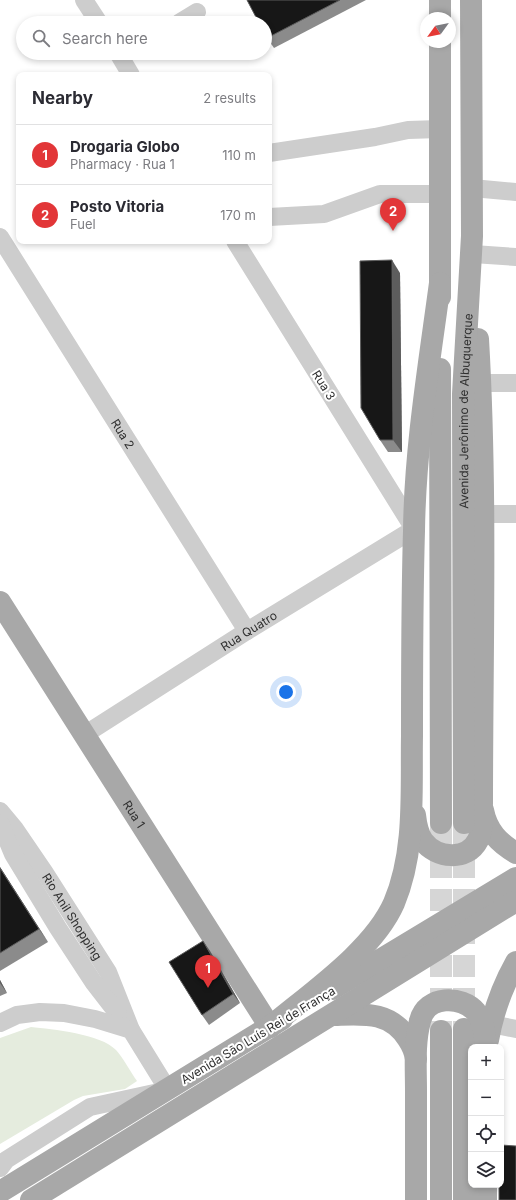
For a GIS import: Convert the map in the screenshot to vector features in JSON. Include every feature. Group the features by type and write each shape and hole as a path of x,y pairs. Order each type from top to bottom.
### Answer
{"main road":[{"path":"440,0 440,12"},
{"name":"Avenida Jerônimo de Albuquerque","path":"464,823 463,394 472,245 470,0"},
{"name":"Avenida Jerônimo de Albuquerque","path":"440,48 441,823"},
{"path":"411,787 417,828 420,836 428,846 442,854 452,855 467,851 476,844 480,834 482,803 483,514 480,383 472,245"},
{"path":"270,1027 344,965 364,946 386,918 394,902 407,861 410,844 414,529 417,469 440,283"},
{"name":"Rua 1","path":"0,602 270,1027"},
{"path":"482,803 488,827 506,847 516,853"},
{"name":"Avenida São Luís Rei de França","path":"0,1192 516,878"},
{"name":"Avenida São Luís Rei de França","path":"31,1200 516,901"},
{"path":"487,1044 498,999 516,962"},
{"path":"416,1200 416,1063 418,1029 421,1018 428,1008 443,1001 454,1000 463,1002 476,1012 482,1023 486,1044"},
{"path":"333,1015 364,1014 375,1015 388,1020 398,1027 406,1036 415,1055 416,1063"},
{"path":"464,1030 464,1200"},
{"path":"441,1031 441,1200"},
{"path":"486,1188 486,1200"}],"street":[{"path":"84,0 94,16"},
{"path":"190,16 197,12"},
{"path":"125,60 130,72"},
{"path":"272,153 375,138 408,130 440,129"},
{"path":"472,188 516,192"},
{"path":"272,217 324,214 380,194 440,194"},
{"name":"Rua 2","path":"0,237 247,631"},
{"name":"Rua 3","path":"237,244 414,529"},
{"path":"472,245 516,256"},
{"path":"480,383 516,384"},
{"path":"483,514 516,514"},
{"name":"Rua Quatro","path":"84,735 247,631 414,529"},
{"name":"Rio Anil Shopping","path":"0,811 15,829 45,873 108,972 131,1030"},
{"name":"Rio Anil Shopping","path":"0,816 168,1090"},
{"name":"Rio Anil Shopping","path":"0,823 13,854 58,928 94,983 131,1030"},
{"path":"0,1023 17,1015 40,1012 64,1013 95,1019 131,1030"},
{"path":"491,1024 516,1029"},
{"path":"0,1168 6,1160 90,1107 168,1090"}],"shaded area":[{"path":"31,1027 76,1033 109,1044 116,1050 137,1081 125,1089 83,1096 74,1100 0,1144 0,1038"}],"building":[{"path":"247,0 340,0 272,35 272,16 255,16"},
{"path":"392,260 393,440 380,440 361,408 360,261"},
{"path":"0,868 39,929 0,953"},
{"path":"203,941 233,994 202,1015 169,962"},
{"path":"504,1145 516,1146 516,1200 499,1200 499,1188 504,1188"}],"tunnel":[{"path":"441,823 441,1031"},
{"path":"464,823 464,1029"}],"place":[{"name":"Posto Vitoria","path":"393,231"},
{"name":"Drogaria Globo","path":"208,988"}]}
